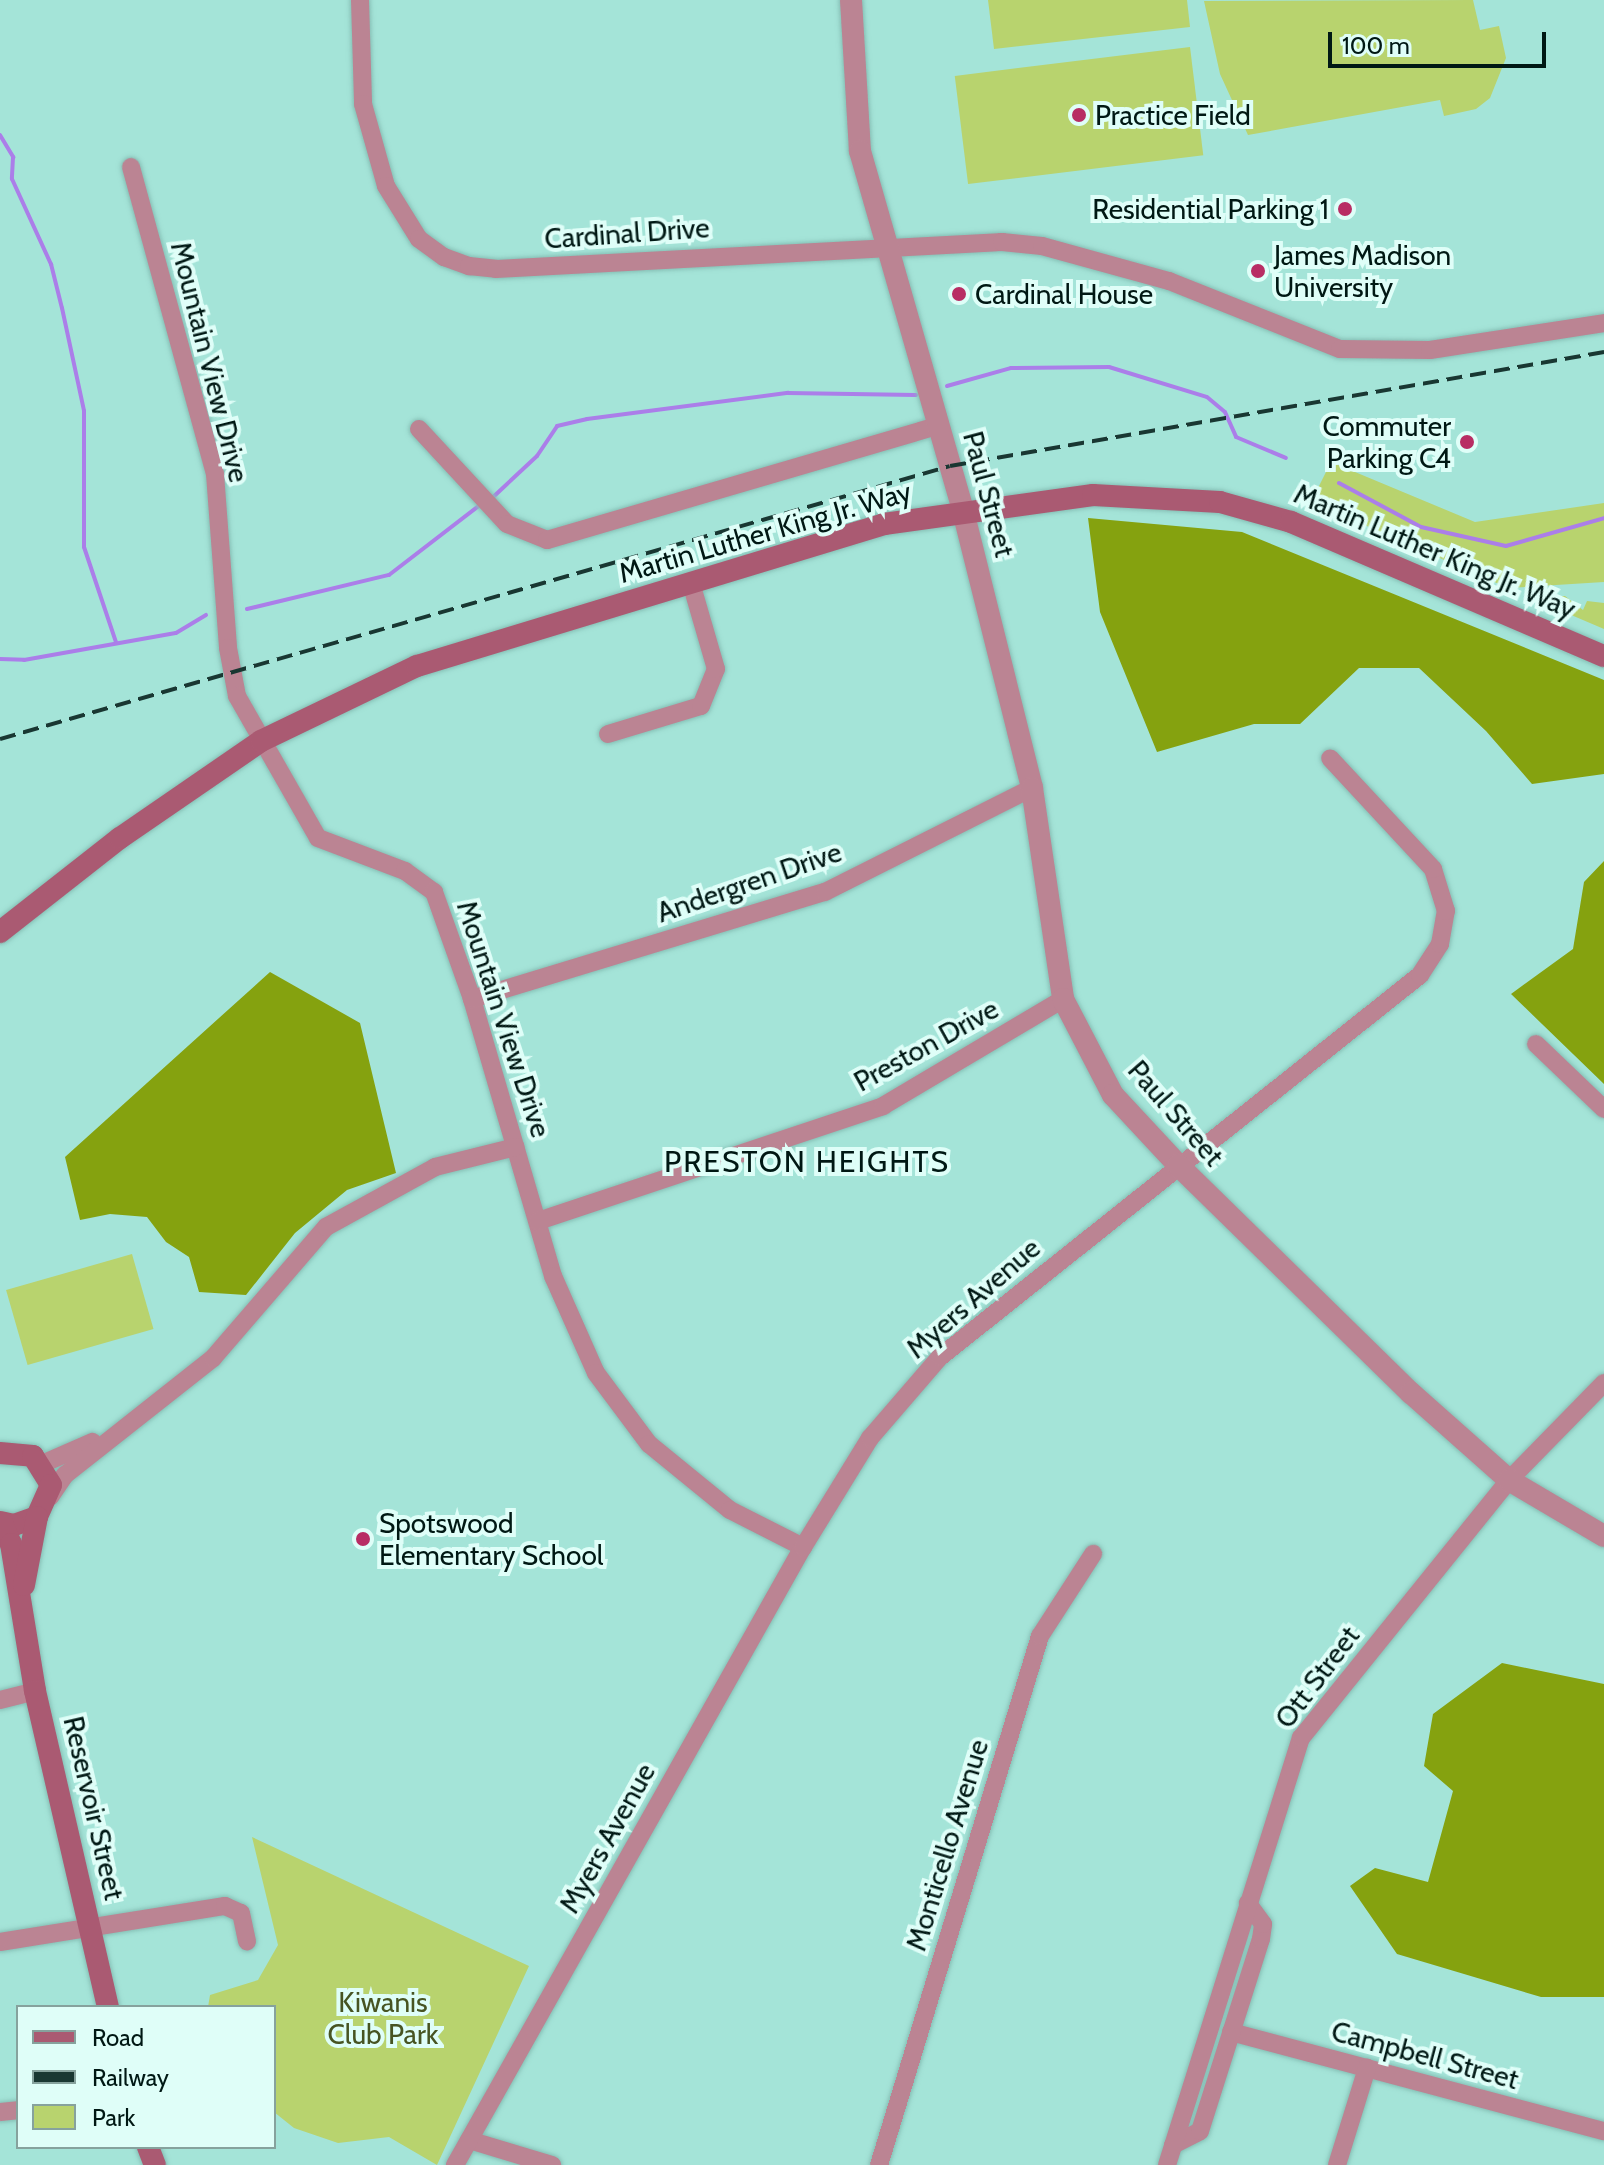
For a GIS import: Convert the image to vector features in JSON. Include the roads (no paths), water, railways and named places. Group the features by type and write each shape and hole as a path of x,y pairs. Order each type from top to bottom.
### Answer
{"main road":[{"name":"Martin Luther King Jr. Way","path":"0,932 120,838 261,741 417,666 884,524 963,511 1106,495 1233,505 1291,522 1604,656"},
{"path":"1,1522 37,1517 50,1497 42,1464 3,1448"},
{"name":"Reservoir Street","path":"21,1622 37,1517"},
{"name":"Reservoir Street","path":"1,1522 11,1544 21,1622 35,1691 108,2005"}],"street":[{"name":"Cardinal Drive","path":"360,0 360,82 380,169 414,233 451,260 496,269 1002,242 1096,260 1169,281 1340,349 1430,350 1604,323"},
{"name":"Paul Street","path":"851,0 860,151 940,425 1032,788 1063,999 1113,1095 1178,1165 1411,1393 1509,1480 1604,1536"},
{"name":"Mountain View Drive","path":"131,167 215,474 231,671 237,696 318,838 405,871 434,892 472,999 553,1276 596,1373 649,1444 730,1510 803,1547"},
{"name":"Paul Street","path":"419,429 507,524 547,540 940,425"},
{"path":"608,734 701,706 716,669 691,583"},
{"name":"Myers Avenue","path":"455,2165 803,1547 870,1438 940,1357 1420,975 1440,944 1446,911 1433,869 1330,758"},
{"name":"Andergren Drive","path":"472,999 825,892 1032,788"},
{"name":"Preston Drive","path":"538,1221 883,1106 1063,999"},
{"path":"1536,1044 1604,1109"},
{"path":"50,1497 65,1475 213,1358 326,1227 435,1167 516,1147"},
{"name":"Ott Street","path":"1167,2165 1301,1738 1509,1480 1604,1383"},
{"path":"42,1464 66,1456 143,1413"},
{"name":"Monticello Avenue","path":"879,2165 1040,1636 1093,1554"},
{"path":"0,1700 35,1691"},
{"path":"1173,2145 1200,2131 1263,1930 1248,1903"},
{"path":"0,1942 92,1931 225,1906 241,1913 247,1941"},
{"name":"Campbell Street","path":"1231,2032 1604,2131"},
{"path":"1337,2165 1367,2068"},
{"path":"469,2140 552,2165"}],"waterway":[{"path":"0,135 13,157 12,179 51,264 62,308 84,411 84,547 116,642"},
{"path":"947,386 1011,368 1109,367 1207,397 1225,412 1236,437 1286,458"},
{"path":"491,499 537,456 557,426 587,419 788,393 916,395"},
{"path":"1339,483 1421,527 1506,546 1604,518"},
{"path":"247,609 389,575 480,505"},
{"path":"0,659 24,660 176,633 206,615"}],"railway":[{"path":"0,739 950,466 1604,352"}],"place":[{"name":"Practice Field","path":"1079,115"},
{"name":"Residential Parking 1","path":"1345,209"},
{"name":"James Madison University","path":"1258,271"},
{"name":"Cardinal House","path":"959,294"},
{"name":"Commuter Parking C4","path":"1467,442"},
{"name":"Spotswood Elementary School","path":"363,1539"}],"district":[{"name":"PRESTON HEIGHTS","path":"807,1162"}],"park label":[{"name":"Kiwanis Club Park","path":"383,2018"}]}
